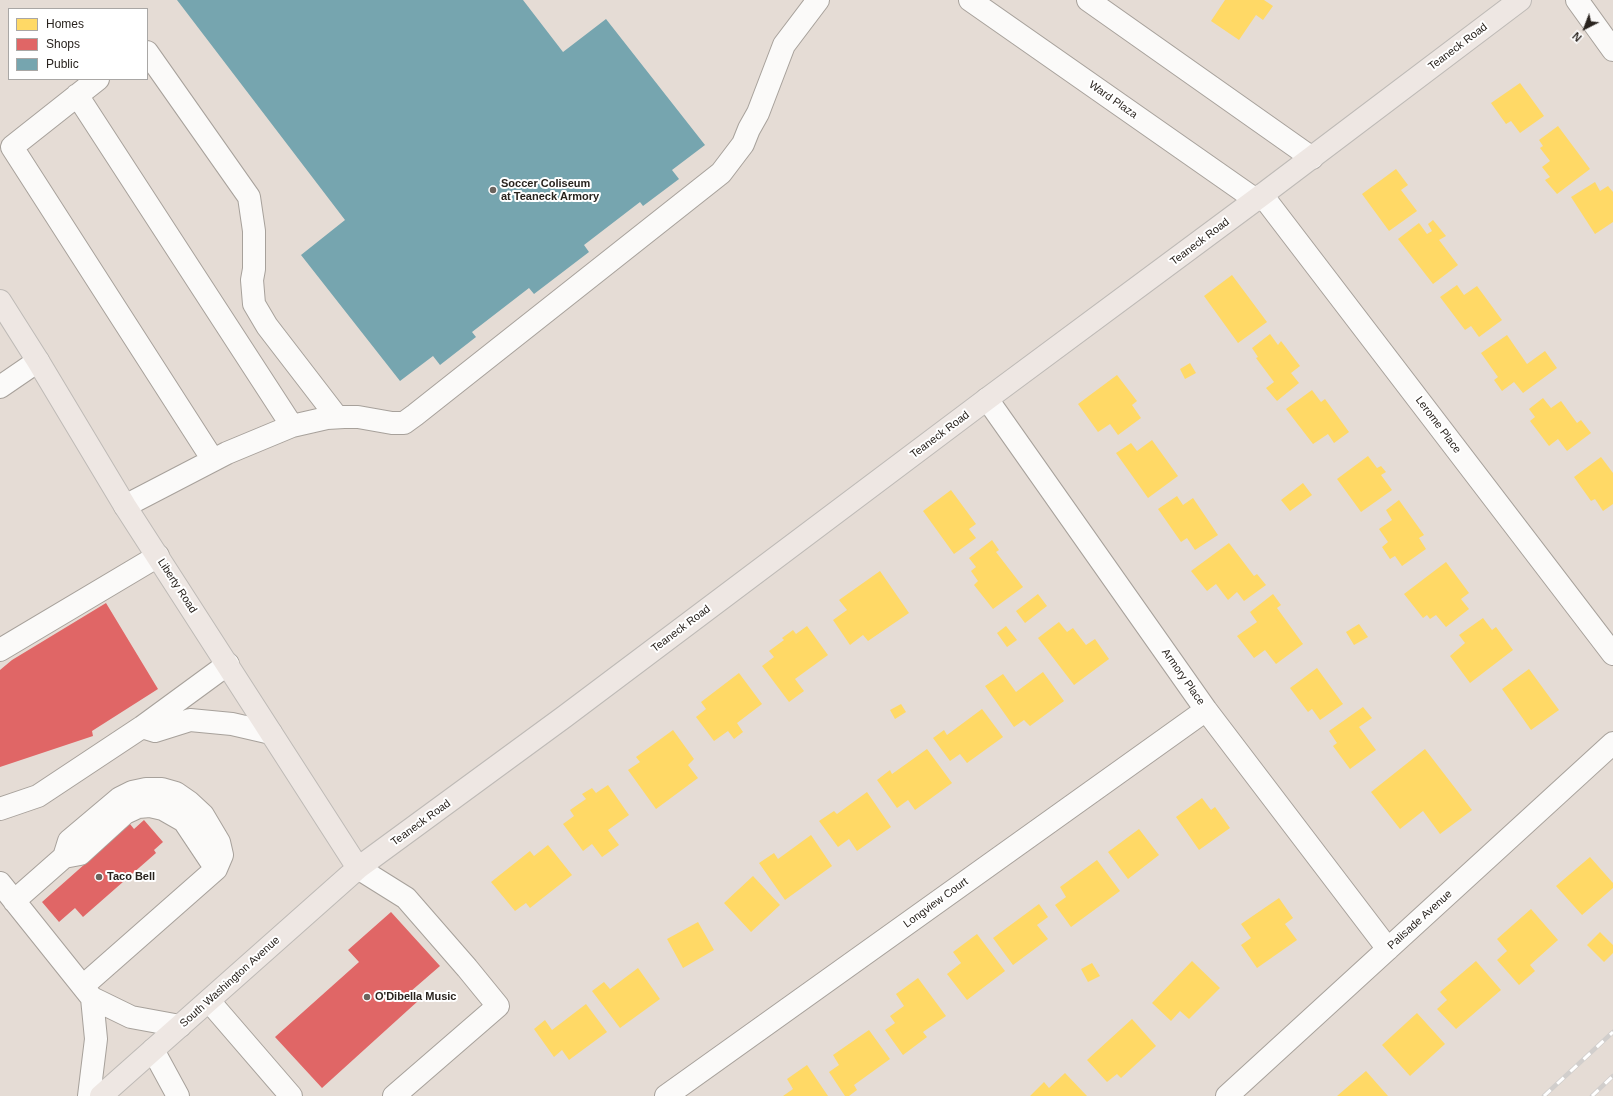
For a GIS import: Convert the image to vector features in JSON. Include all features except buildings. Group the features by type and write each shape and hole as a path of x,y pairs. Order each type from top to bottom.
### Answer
{"main road":[{"name":"Teaneck Road","path":"358,868 577,708 987,399 1259,198 1520,0"},
{"name":"Liberty Road","path":"0,301 38,361 125,506 358,868"},
{"name":"South Washington Avenue","path":"101,1096 358,868"}],"street":[{"path":"125,506 213,460 247,444 292,426 337,417 358,417 392,423 404,423 722,173 743,144 749,128 758,113 784,45 818,0"},
{"name":"Ward Plaza","path":"970,0 1259,198"},
{"path":"1088,0 1312,158"},
{"path":"1577,0 1613,50"},
{"path":"148,53 249,197 252,207 254,231 254,269 252,280 254,304 267,326 337,417"},
{"path":"97,80 12,147 213,460"},
{"path":"77,95 292,426"},
{"name":"Lerome Place","path":"1259,198 1613,654"},
{"path":"0,386 38,361"},
{"name":"Armory Place","path":"987,399 1206,710 1388,949"},
{"path":"0,650 158,556"},
{"path":"0,809 38,796 142,727 228,664"},
{"name":"Longview Court","path":"666,1096 1206,710"},
{"path":"142,727 155,731 190,720 232,724 271,733"},
{"name":"Palisade Avenue","path":"1227,1096 1613,743"},
{"path":"14,901 64,857 80,854 125,813 138,807 150,806 163,809 184,821 216,869 88,992"},
{"path":"358,868 406,898 498,1006 394,1096"},
{"path":"0,883 88,992 131,1017 180,1026"},
{"path":"88,992 96,1039 89,1096"},
{"path":"209,1001 291,1096"},
{"path":"153,1050 178,1096"}],"railway":[{"path":"1544,1096 1613,1032"},
{"path":"1592,1096 1613,1076"}],"place":[{"name":"Soccer Coliseum at Teaneck Armory","path":"493,190"},
{"name":"Taco Bell","path":"99,877"},
{"name":"O'Dibella Music","path":"367,997"}]}
